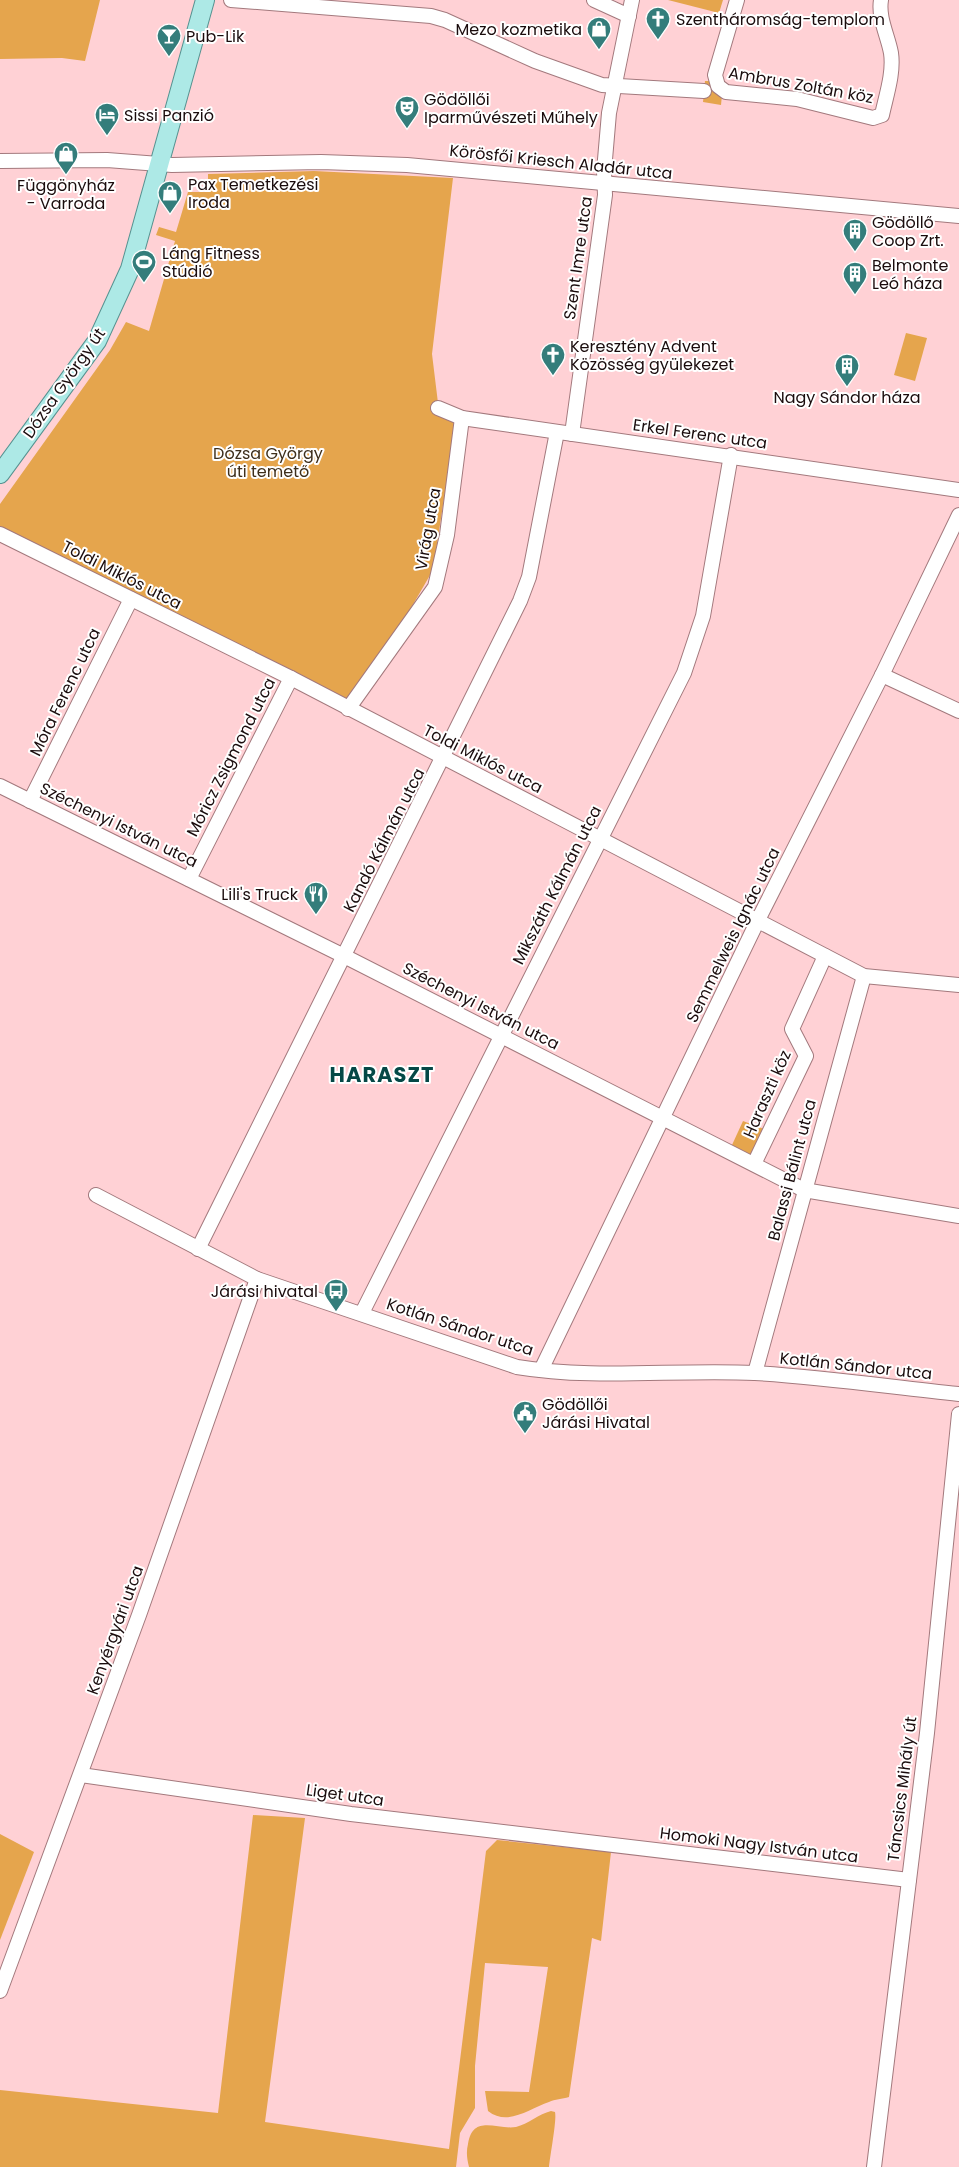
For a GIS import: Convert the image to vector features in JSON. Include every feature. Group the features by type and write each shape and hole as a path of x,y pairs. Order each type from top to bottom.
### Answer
{"main road":[{"name":"Dózsa György út","path":"2,467 97,342 113,310 130,269 206,0"}],"street":[{"path":"231,0 431,16 446,20 535,61 602,85 704,91"},
{"path":"594,0 629,16"},
{"name":"Szent Imre utca","path":"572,434 605,184 604,170 614,87 632,0"},
{"name":"Ambrus Zoltán köz","path":"737,0 715,75 716,83 720,88 731,93 796,99 873,118 882,115 891,64 880,9 881,0"},
{"name":"Körösfői Kriesch Aladár utca","path":"0,161 107,160 172,165 321,162 407,165 959,216"},
{"name":"Erkel Ferenc utca","path":"438,408 462,418 730,455 959,490"},
{"name":"Virág utca","path":"348,709 435,587 447,535 462,418"},
{"name":"Kandó Kálmán utca","path":"198,1248 444,759 525,591 557,432"},
{"name":"Mikszáth Kálmán utca","path":"362,1313 684,673 696,642 703,616 730,455"},
{"name":"Semmelweis Ignác utca","path":"541,1370 758,920 882,675 959,515"},
{"name":"Toldi Miklós utca","path":"0,534 291,678 864,976 959,985"},
{"name":"Móra Ferenc utca","path":"30,801 131,599"},
{"path":"882,675 959,711"},
{"name":"Móricz Zsigmond utca","path":"189,879 291,678"},
{"name":"Széchenyi István utca","path":"0,786 344,956 804,1190 959,1216"},
{"name":"Haraszti köz","path":"754,1164 806,1056 792,1029 825,956"},
{"name":"Balassi Bálint utca","path":"755,1373 864,976"},
{"name":"Kotlán Sándor utca","path":"96,1195 257,1279 517,1366 541,1370 631,1373 755,1373 959,1394"},
{"name":"Kenyérgyári utca","path":"0,1991 81,1775 257,1279"},
{"name":"Táncsics Mihály út","path":"874,2167 927,1733 959,1414"},
{"name":"Liget utca","path":"81,1775 352,1814 606,1844"},
{"name":"Homoki Nagy István utca","path":"606,1844 909,1880"}],"green space":[{"path":"0,0 100,0 85,61 62,58 0,59"},
{"path":"668,0 723,0 719,13"},
{"path":"705,81 712,81 722,95 721,105 703,102"},
{"name":"Dózsa György úti temető","path":"314,171 453,178 432,354 438,403 456,421 433,570 404,620 347,699 0,527 0,504 110,350 126,322 149,331 175,241 156,235 159,227 176,232 188,192 208,192 208,174"},
{"path":"906,333 927,338 915,381 894,375"},
{"path":"743,1121 764,1129 752,1156 732,1145"},
{"path":"253,1815 305,1818 265,2122 449,2149 486,1851 497,1840 611,1852 601,1941 592,1938 569,2097 551,2101 511,2117 503,2117 488,2111 485,2091 529,2092 548,1967 485,1963 475,2066 475,2108 460,2133 456,2167 0,2167 0,2090 218,2113"},
{"path":"0,1834 34,1852 0,1940"},
{"path":"551,2111 555,2112 555,2116 549,2167 469,2167 467,2147 475,2129 486,2125 516,2127"}],"place":[{"name":"Szentháromság-templom","path":"658,40"},
{"name":"Mezo kozmetika","path":"599,50"},
{"name":"Pub-Lik","path":"169,57"},
{"name":"Gödöllői Iparművészeti Műhely","path":"407,129"},
{"name":"Sissi Panzió","path":"107,136"},
{"name":"Függönyház - Varroda","path":"66,175"},
{"name":"Pax Temetkezési Iroda","path":"170,214"},
{"name":"Gödöllő Coop Zrt.","path":"855,252"},
{"name":"Láng Fitness Stúdió","path":"144,283"},
{"name":"Belmonte Leó háza","path":"855,295"},
{"name":"Keresztény Advent Közösség gyülekezet","path":"553,376"},
{"name":"Nagy Sándor háza","path":"847,387"},
{"name":"Lili's Truck","path":"316,915"},
{"name":"Járási hivatal","path":"336,1312"},
{"name":"Gödöllői Járási Hivatal","path":"525,1434"}],"district":[{"name":"HARASZT","path":"382,1074"}]}
